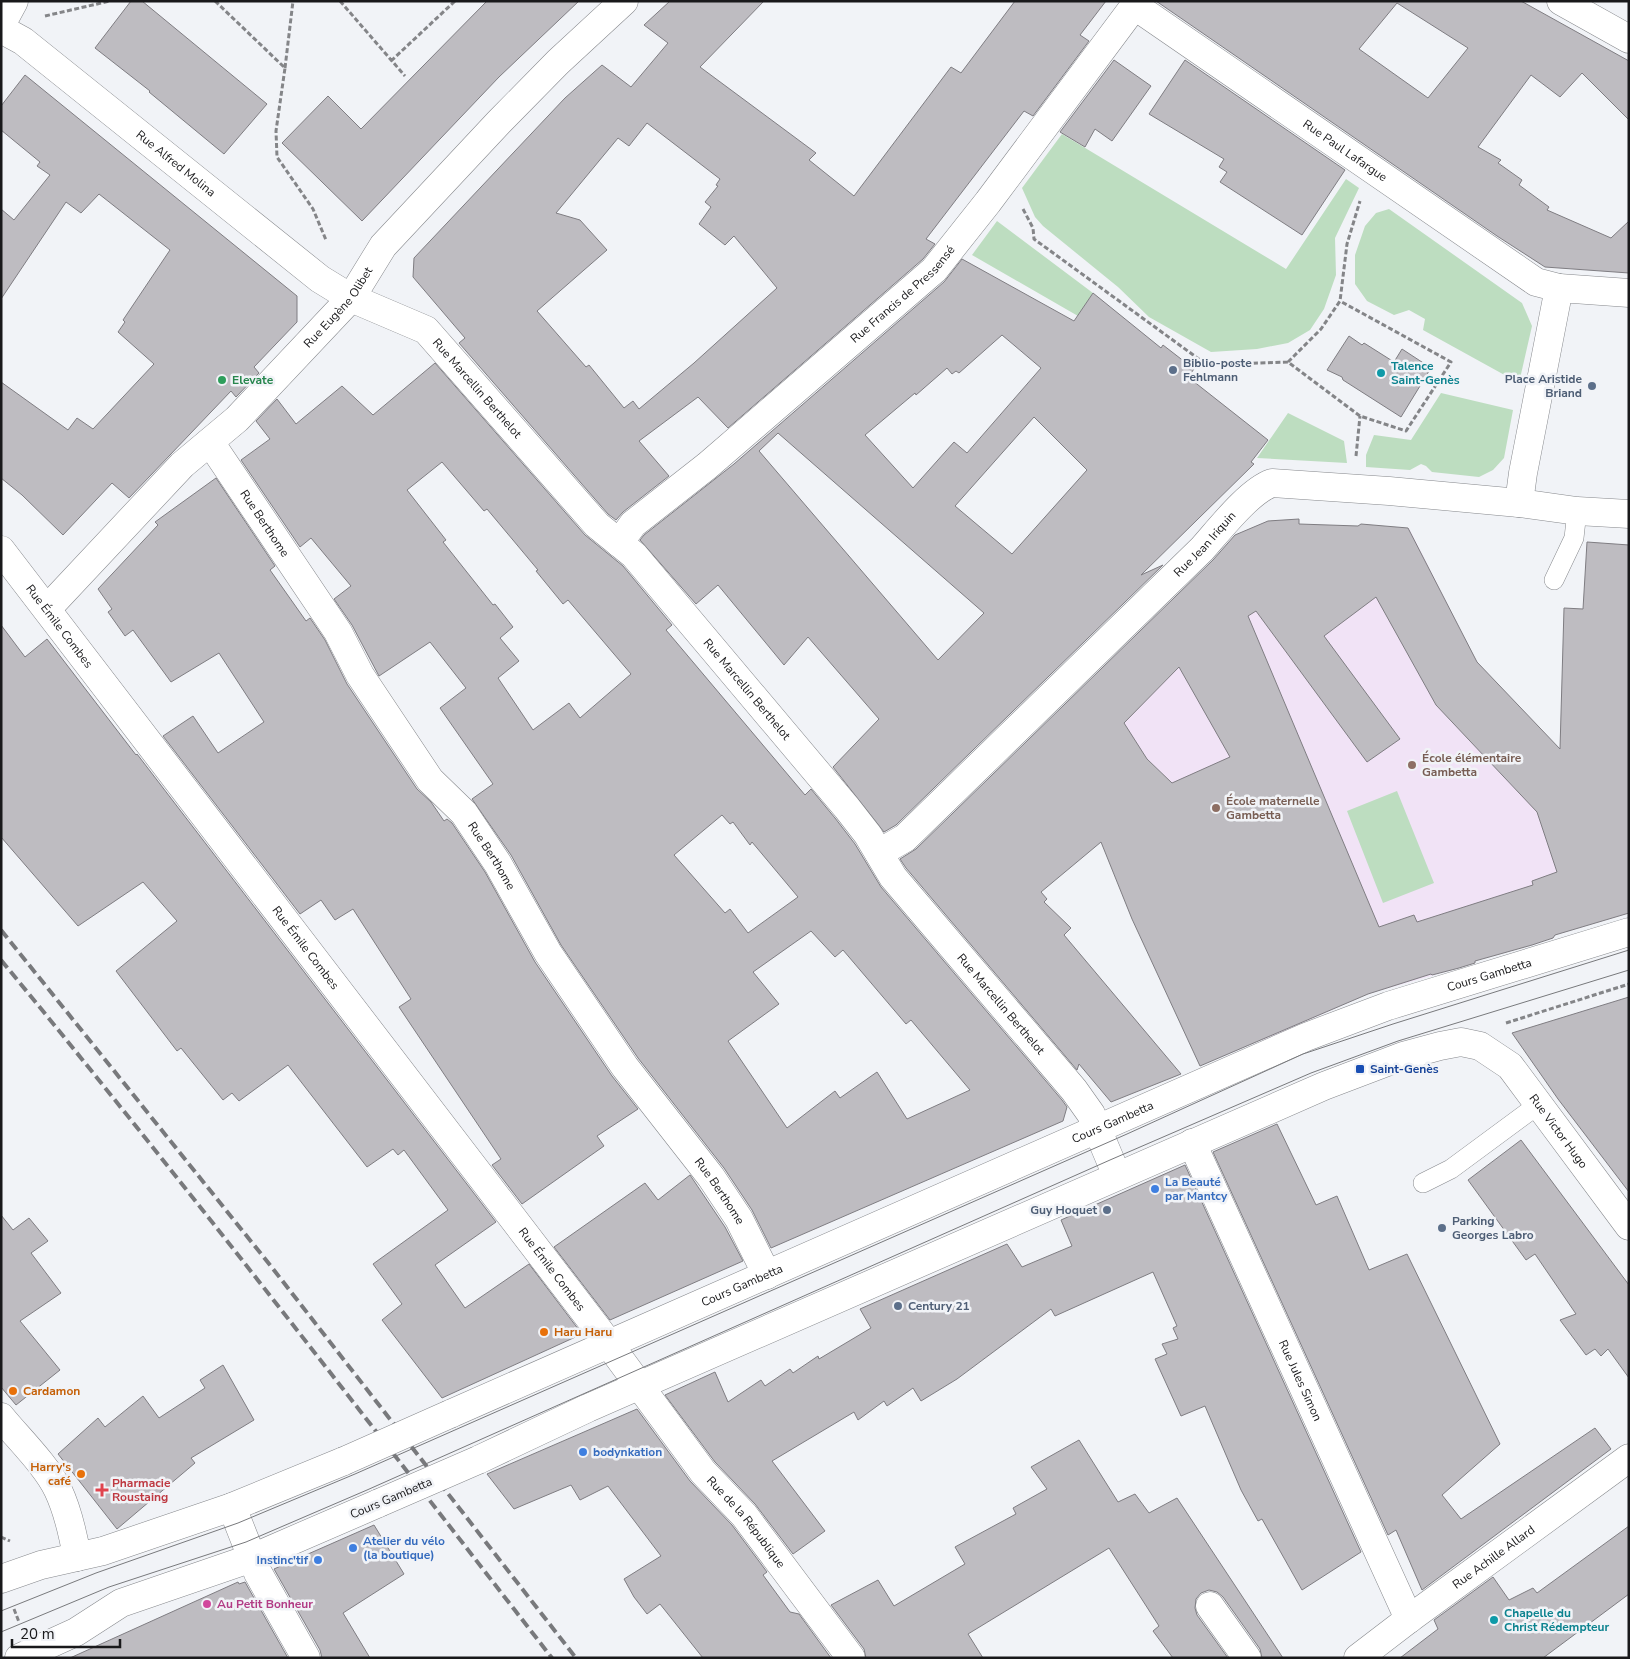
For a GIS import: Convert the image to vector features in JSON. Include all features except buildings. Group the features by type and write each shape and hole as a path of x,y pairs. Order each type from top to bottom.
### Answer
{"street":[{"path":"1,27 14,1"},
{"name":"Rue Eugène Olibet","path":"47,609 182,465 237,419 351,298 383,246 558,62 624,1"},
{"path":"1561,1 1629,39"},
{"name":"Rue Paul Lafargue","path":"1136,4 1536,282 1560,288"},
{"name":"Rue Francis de Pressensé","path":"619,543 633,524 707,466 934,270 1136,4"},
{"name":"Rue Alfred Molina","path":"1,27 23,41 320,279 351,298"},
{"path":"1520,503 1523,473 1560,288 1629,293"},
{"name":"Rue Marcellin Berthelot","path":"351,298 426,330 597,525 634,555 868,835 893,877 1074,1090 1091,1114 1117,1176"},
{"name":"Rue Berthome","path":"210,442 338,632 360,676 424,772 464,813 484,842 548,954 614,1050 716,1184 739,1219 767,1275"},
{"name":"Rue Jean Iriquin","path":"879,853 905,838 1190,562 1225,523 1263,486 1272,483 1348,488 1520,503 1577,511 1629,514"},
{"name":"Rue Émile Combes","path":"1,550 610,1345"},
{"name":"Cours Gambetta","path":"1,1579 41,1565 103,1551 232,1507 344,1461 1306,1037 1388,1006 1629,932"},
{"name":"Cours Gambetta","path":"26,1655 76,1632 121,1603 252,1558 1324,1086 1403,1056 1440,1046 1461,1042 1480,1046"},
{"name":"Rue Victor Hugo","path":"1480,1046 1510,1066 1629,1226"},
{"name":"Rue Jules Simon","path":"1192,1143 1409,1619"},
{"path":"610,1345 639,1386"},
{"name":"Rue de la République","path":"639,1386 703,1472 744,1515 851,1658"},
{"path":"1,1417 40,1463 58,1488 66,1510 77,1557"},
{"name":"Rue Achille Allard","path":"1358,1658 1629,1458"},
{"path":"232,1507 258,1573 306,1658"},
{"path":"1210,1606 1247,1658"}],"lane":[{"path":"1554,580 1574,538 1577,511"},
{"path":"1423,1183 1451,1169 1539,1104"}],"path":[{"path":"40,17 110,1"},
{"path":"215,1 285,68"},
{"path":"293,1 276,131 276,157 313,209 328,245"},
{"path":"340,1 405,76"},
{"path":"391,61 455,1"},
{"path":"1288,362 1321,329 1340,302 1350,235 1360,198 1377,172"},
{"path":"1001,184 1016,196 1033,228 1034,240 1207,365 1288,362 1360,416 1406,431 1451,362 1340,302"},
{"path":"1348,488 1348,473 1356,466 1360,416"},
{"path":"1480,1046 1498,1025 1629,984"},
{"path":"12,1607 26,1655"}],"shaded area":[{"name":"École élémentaire Gambetta","path":"1299,520 1298,530 1323,554 1358,526 1409,528 1477,662 1629,913 1555,935 1553,938 1475,961 1455,969 1368,994 1263,1040 1160,793 1056,716 1247,530 1268,521"}],"green space":[{"path":"1062,134 1286,269 1346,179 1359,188 1335,238 1336,275 1324,309 1310,330 1288,343 1257,349 1211,352 1149,317 1118,287 1043,226 1035,217 1022,188"},
{"path":"1389,209 1522,303 1532,326 1519,383 1423,330 1425,319 1409,310 1394,315 1367,301 1355,284 1355,255 1365,226 1376,213"},
{"path":"997,221 1093,293 1078,316 972,255"},
{"path":"1441,393 1513,410 1504,458 1493,470 1479,477 1432,472 1421,464 1410,470 1366,467 1366,455 1374,435 1411,440"},
{"path":"1288,413 1344,441 1347,463 1257,458"},
{"path":"1397,791 1434,883 1383,903 1347,811"}],"tram line":[{"path":"1,1611 96,1573 238,1523 355,1474 1127,1134 1303,1054 1629,950"},
{"path":"1,1632 109,1587 246,1542 1311,1073 1398,1041 1629,970"}],"railway":[{"path":"1,930 270,1265 576,1658"},
{"path":"1,960 210,1219 552,1658"}],"place":[{"name":"Biblio-poste Fehlmann","path":"1173,370"},
{"name":"Talence Saint-Genès","path":"1381,373"},
{"name":"Elevate","path":"222,380"},
{"name":"Place Aristide Briand","path":"1592,386"},
{"name":"École élémentaire Gambetta","path":"1412,765"},
{"name":"École maternelle Gambetta","path":"1216,808"},
{"name":"Saint-Genès","path":"1360,1069"},
{"name":"La Beauté par Mantcy","path":"1155,1189"},
{"name":"Guy Hoquet","path":"1107,1210"},
{"name":"Parking Georges Labro","path":"1442,1228"},
{"name":"Century 21","path":"898,1306"},
{"name":"Haru Haru","path":"544,1332"},
{"name":"Cardamon","path":"13,1391"},
{"name":"bodynkation","path":"583,1452"},
{"name":"Harry's café","path":"81,1474"},
{"name":"Pharmacie Roustaing","path":"102,1490"},
{"name":"Atelier du vélo (la boutique)","path":"353,1548"},
{"name":"Instinc'tif","path":"318,1560"},
{"name":"Au Petit Bonheur","path":"207,1604"},
{"name":"Chapelle du Christ Rédempteur","path":"1494,1620"}]}
